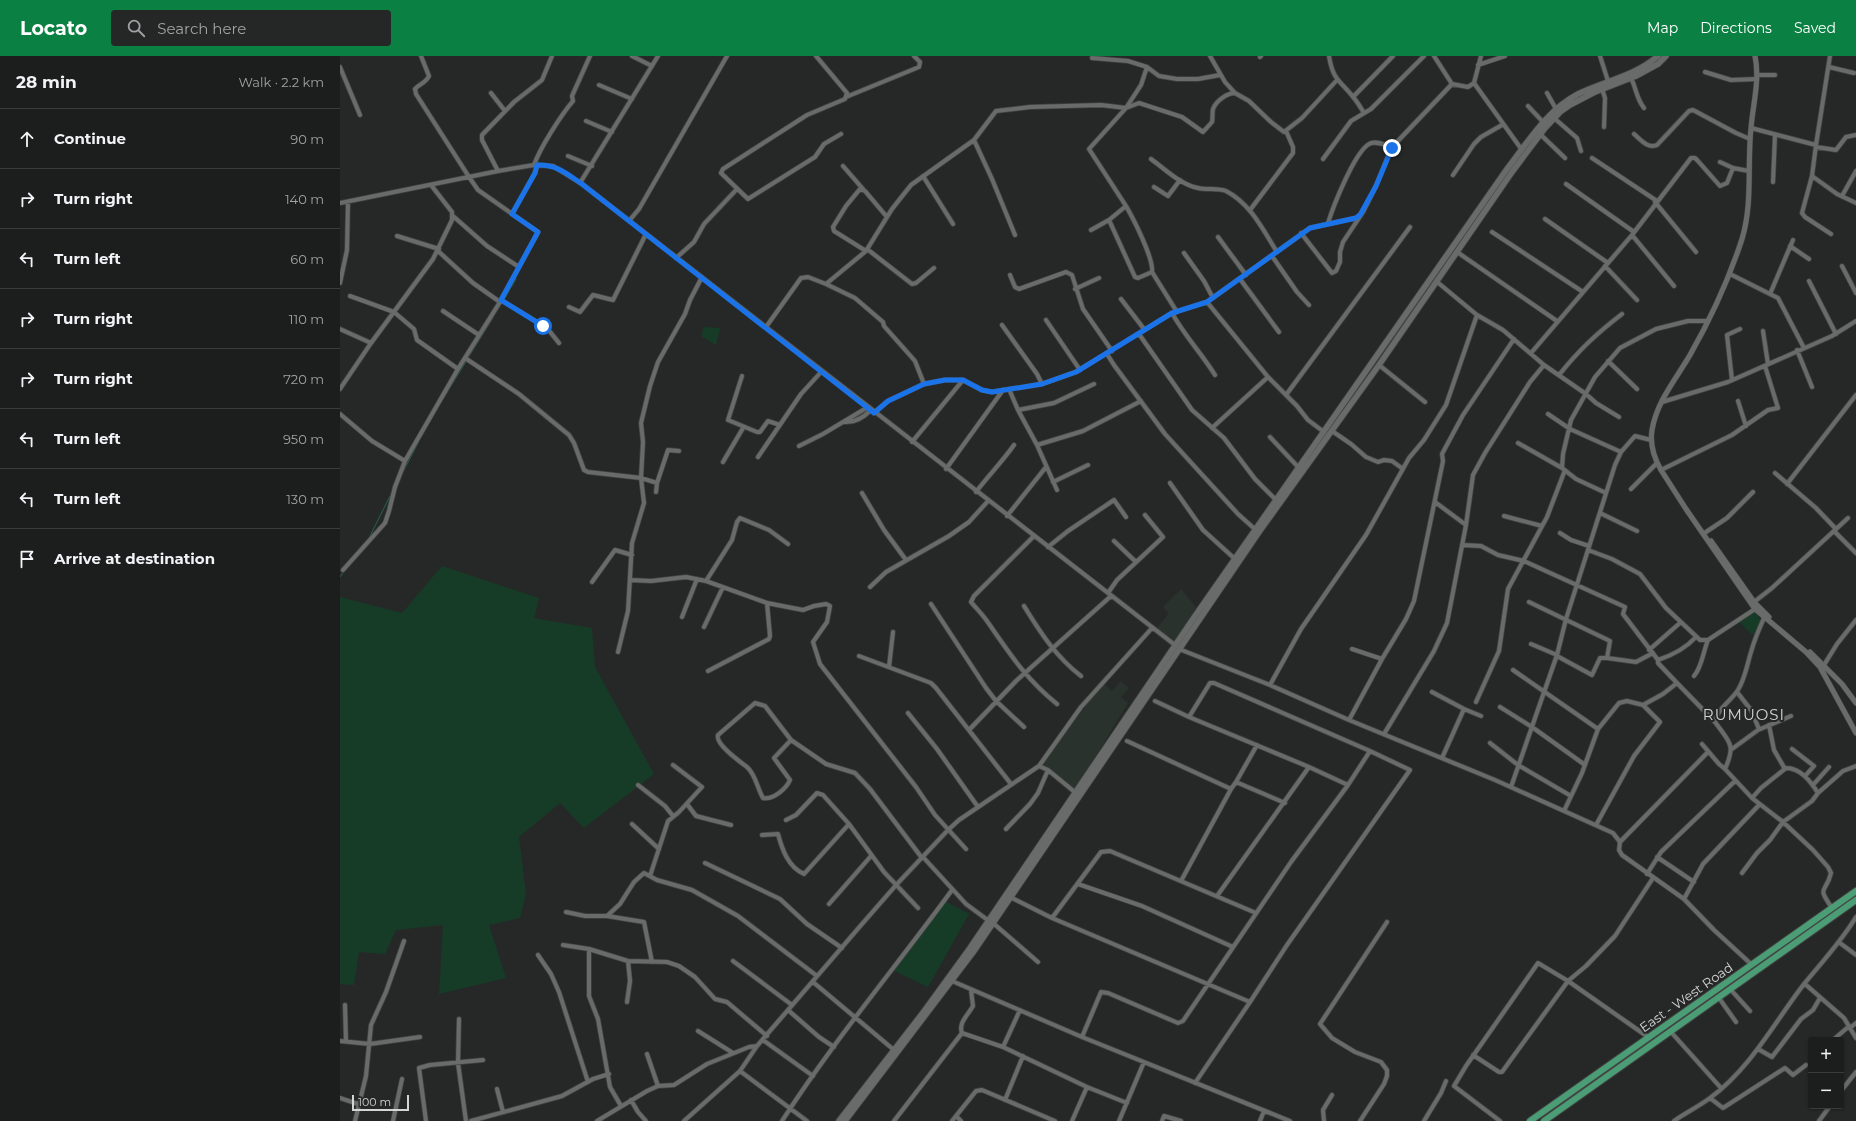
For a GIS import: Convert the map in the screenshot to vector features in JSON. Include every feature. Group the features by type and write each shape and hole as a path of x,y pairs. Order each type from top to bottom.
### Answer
{"main road":[{"path":"839,1121 1010,898 1235,559 1332,431 1379,365 1457,252 1543,122 1556,108 1577,95 1608,81 1634,72 1658,56"},
{"path":"845,1121 952,981 1076,792 1257,531 1276,500 1524,152 1554,118 1570,105 1602,89 1631,78 1658,64 1666,56"},
{"name":"East - West Road","path":"1530,1121 1856,891"},
{"name":"East - West Road","path":"1544,1121 1856,900"}],"street":[{"path":"342,570 384,523 405,461 458,369 500,301 538,232 478,190 469,177 416,94 415,89 426,81 429,76 421,56"},
{"path":"498,171 481,137 528,89 542,80 552,56"},
{"path":"512,214 535,173 537,157 563,113 573,101 572,96 590,56"},
{"path":"632,56 652,66"},
{"path":"580,183 592,166 658,56"},
{"path":"629,221 639,209 727,56"},
{"path":"816,56 842,84 847,93 846,97"},
{"path":"841,134 824,144 815,157 750,198 747,198 722,175 723,169 763,145 807,115 919,67 920,62 914,56"},
{"path":"1210,56 1220,75 1235,93 1249,101 1281,130 1286,131"},
{"path":"1329,56 1331,70 1336,80 1353,97 1364,113"},
{"path":"1353,97 1393,56"},
{"path":"1322,159 1346,126 1351,121 1371,109 1424,56"},
{"path":"1434,56 1452,84 1468,87 1474,83 1481,56"},
{"path":"1478,65 1505,56"},
{"path":"1600,56 1608,81"},
{"path":"1755,56 1757,77 1750,139 1749,203 1747,220 1730,274 1708,321 1662,402 1655,417 1651,440 1657,463 1661,470 1755,609 1806,652 1820,667 1856,733"},
{"path":"1830,56 1812,176 1802,213 1805,217 1831,234"},
{"path":"1092,58 1128,61 1147,67 1159,76 1177,79 1198,79 1220,75"},
{"path":"340,67 360,115"},
{"path":"1147,67 1141,85 1126,108 1089,150 1109,178 1126,206 1151,256 1153,267 1152,272 1175,312 1177,323 1215,375"},
{"path":"1829,68 1854,73"},
{"path":"1705,72 1730,80 1776,75"},
{"path":"1631,78 1635,86 1637,99 1644,108"},
{"path":"1286,131 1302,118 1336,80"},
{"path":"1474,83 1502,124 1524,152"},
{"path":"1301,233 1332,273 1335,272 1340,262 1340,252 1343,242 1363,212 1392,148 1410,126 1452,84"},
{"path":"599,85 632,99"},
{"path":"1602,89 1606,98 1604,127"},
{"path":"491,93 505,111"},
{"path":"826,284 866,250 887,217 911,185 974,140 996,111 1030,107 1101,105 1126,108 1139,103 1182,117 1204,132 1212,122 1213,110 1215,106 1230,93 1235,93"},
{"path":"1547,93 1556,108"},
{"path":"1528,106 1543,122"},
{"path":"1634,134 1649,147 1653,147 1657,145 1689,111 1693,110 1750,139"},
{"path":"1554,118 1577,138 1581,151"},
{"path":"586,121 612,132"},
{"path":"1453,175 1474,144 1481,137 1502,124"},
{"path":"1751,128 1836,150 1846,137 1856,135"},
{"path":"1250,210 1293,153 1293,147 1286,131"},
{"path":"1540,134 1565,158"},
{"path":"1773,182 1775,135"},
{"path":"974,140 1015,235"},
{"path":"1328,223 1331,212 1350,171 1363,149 1369,144 1374,143 1392,148"},
{"path":"568,156 592,166"},
{"path":"1592,158 1656,202 1696,252"},
{"path":"1531,353 1633,234 1691,158 1698,161 1720,186 1726,183 1733,168"},
{"path":"1151,159 1180,180 1197,188 1223,190 1250,210 1277,252"},
{"path":"1720,162 1733,168 1749,171"},
{"path":"340,283 347,250 343,202 498,171 536,165 547,165 557,168 580,183 946,469 1177,647 1511,787 1613,833 1620,842 1620,853 1647,874 1684,899 1714,930 1751,964"},
{"path":"843,166 887,217"},
{"path":"1842,196 1856,171"},
{"path":"923,176 953,224"},
{"path":"1812,176 1842,196 1856,203"},
{"path":"1154,187 1168,196 1180,180"},
{"path":"1566,184 1633,234 1674,286"},
{"path":"431,185 453,216 487,246 519,267"},
{"path":"676,258 694,242 704,224 737,189"},
{"path":"863,189 858,190 838,217 833,227 834,231 866,250 912,284 916,283 934,268"},
{"path":"1091,230 1109,220 1126,206"},
{"path":"800,446 844,422 851,423 857,421 871,410 924,384 945,380 963,380 982,390 992,392 1042,384 1080,370 1139,334 1144,329 1175,312 1207,302 1272,256 1301,233 1310,228 1328,223 1356,218 1363,212"},
{"path":"340,390 371,342 438,250 453,216"},
{"path":"1545,219 1607,264 1637,300"},
{"path":"1109,220 1135,277 1138,278 1152,272"},
{"path":"1286,395 1410,227"},
{"path":"1492,232 1583,292"},
{"path":"569,307 580,312 593,296 614,300 646,234"},
{"path":"397,236 438,250 473,283 500,301 543,326 559,343"},
{"path":"1218,237 1246,275"},
{"path":"1770,294 1793,240"},
{"path":"1790,246 1809,259"},
{"path":"1457,252 1557,321"},
{"path":"1184,253 1204,281 1213,298"},
{"path":"1272,256 1297,292 1309,305"},
{"path":"1842,266 1856,293"},
{"path":"1010,275 1015,287 1019,289 1066,272 1072,275 1075,289 1083,309 1112,351"},
{"path":"1730,274 1770,294 1780,301 1804,348"},
{"path":"766,327 793,287 801,278 808,277 855,298 882,322 915,361 924,384"},
{"path":"618,652 628,610 634,533 644,503 641,478 643,442 641,423 650,386 658,362 685,314 690,300 702,278"},
{"path":"1075,289 1099,278"},
{"path":"1240,279 1279,332"},
{"path":"1436,281 1477,315 1503,330 1544,365 1586,394 1596,403 1619,417"},
{"path":"1809,281 1836,334"},
{"path":"350,296 394,312 414,329 417,340 458,369"},
{"path":"1121,299 1144,329"},
{"path":"1207,302 1268,377 1308,420 1324,432"},
{"path":"443,311 479,335"},
{"path":"1559,376 1578,352 1598,333 1622,314"},
{"path":"1270,685 1301,629 1366,535 1403,469 1446,405 1477,315"},
{"path":"1046,320 1080,370"},
{"path":"1476,702 1499,652 1508,589 1524,562 1542,526 1563,469 1563,454 1571,420 1595,377 1620,348 1656,329 1688,321 1708,321"},
{"path":"1662,402 1732,380 1836,334 1856,321"},
{"path":"1002,325 1037,374 1042,384"},
{"path":"340,329 371,342"},
{"path":"1732,380 1727,335 1740,329"},
{"path":"1661,470 1732,435 1768,410 1778,408 1766,365 1763,331"},
{"path":"1139,334 1186,402 1224,438 1255,479 1276,500"},
{"path":"1349,720 1382,659 1406,619 1414,601 1443,461 1442,454 1463,415 1514,339"},
{"path":"1797,350 1812,387"},
{"path":"1107,354 1165,434 1238,514 1257,531"},
{"path":"465,358 519,394 569,435 584,470 588,472 641,478 658,483"},
{"path":"1608,361 1637,389"},
{"path":"1379,365 1425,402"},
{"path":"1384,734 1434,650 1447,623 1466,525 1473,475 1485,453 1530,382 1544,365"},
{"path":"758,457 801,394 822,371"},
{"path":"742,376 728,420 743,428 757,432 761,430 768,421 780,425"},
{"path":"1212,428 1268,377"},
{"path":"912,442 963,380"},
{"path":"1018,410 1054,403 1094,384"},
{"path":"1009,389 1018,410 1037,445 1057,490"},
{"path":"946,469 1004,390"},
{"path":"1788,484 1856,395"},
{"path":"1037,445 1082,431 1141,401"},
{"path":"1738,401 1746,426"},
{"path":"340,414 372,441 405,461"},
{"path":"1548,414 1570,428 1621,452"},
{"path":"723,462 743,428"},
{"path":"1332,431 1351,444 1366,457 1378,462 1384,460 1392,461 1403,469"},
{"path":"1511,787 1557,655 1566,619 1588,548 1621,452 1635,436 1651,440"},
{"path":"1270,437 1299,468"},
{"path":"1518,443 1563,469 1576,479 1606,493"},
{"path":"976,492 988,476 995,471 1014,446"},
{"path":"656,492 668,450 679,451"},
{"path":"1631,489 1657,463"},
{"path":"1053,482 1088,466"},
{"path":"1007,516 1046,467"},
{"path":"1775,473 1816,508 1856,553"},
{"path":"1170,483 1203,530 1235,559"},
{"path":"1703,534 1727,518 1754,492"},
{"path":"862,493 884,530 906,560"},
{"path":"1048,547 1068,530 1114,500 1126,517"},
{"path":"870,587 886,572 949,536 969,522 988,501"},
{"path":"1435,502 1466,525"},
{"path":"1600,513 1637,531"},
{"path":"969,730 1024,674 1053,649 1109,595 1117,580 1163,537 1145,515"},
{"path":"1504,516 1542,526"},
{"path":"706,581 732,540 737,522 740,518 769,530 788,544"},
{"path":"1754,602 1848,518"},
{"path":"1560,533 1570,540 1612,559 1640,574 1666,608 1700,640 1708,640 1755,609"},
{"path":"1703,534 1717,548 1754,602 1824,665 1842,684 1856,703"},
{"path":"1034,536 971,600 1024,674 1038,689 1057,704"},
{"path":"1114,541 1136,562"},
{"path":"1462,544 1481,546 1498,555 1524,562 1577,584 1625,607 1623,614 1658,660 1658,663 1715,722 1730,743 1732,750"},
{"path":"592,582 615,550 632,555"},
{"path":"630,580 651,581 686,577 697,578 767,603 803,610 822,604 830,606 827,622 814,642 820,664 948,830 966,849"},
{"path":"682,617 697,578"},
{"path":"704,628 723,587"},
{"path":"1529,602 1610,640 1607,658"},
{"path":"708,671 769,639 767,603"},
{"path":"931,604 996,701 1024,727"},
{"path":"1024,606 1065,664 1081,676"},
{"path":"1715,722 1726,703 1737,692 1764,618"},
{"path":"1824,665 1837,644 1856,620"},
{"path":"1531,644 1557,655 1592,674 1600,658 1636,662 1651,652 1680,622"},
{"path":"684,1121 740,1071 757,1046 817,976 897,884 948,830 978,807 1039,766 1082,707 1152,628"},
{"path":"889,667 893,632"},
{"path":"1658,660 1672,656 1696,637"},
{"path":"1694,676 1700,667 1708,640"},
{"path":"1352,649 1382,659"},
{"path":"859,656 931,683 1011,784"},
{"path":"1513,670 1598,729"},
{"path":"1190,718 1210,683 1214,683 1410,770 1287,945 1195,1083"},
{"path":"1643,705 1663,694 1676,683"},
{"path":"1432,692 1481,716"},
{"path":"1737,692 1751,710 1759,729"},
{"path":"1155,701 1190,718 1310,767 1348,785"},
{"path":"1564,812 1585,765 1598,729 1618,703 1627,701 1643,705 1660,722 1634,756 1596,825"},
{"path":"791,740 774,758 790,780 787,786 767,798 763,798 751,771 730,753 717,738 718,735 755,703 765,706 791,740 826,764 855,773 870,789 922,858 952,890 966,904 991,922 1038,962"},
{"path":"1500,707 1532,727 1585,765"},
{"path":"1442,758 1464,709"},
{"path":"908,714 937,749 978,807"},
{"path":"1725,769 1732,750 1759,729 1791,716"},
{"path":"1769,725 1774,750 1785,769"},
{"path":"1127,741 1231,789"},
{"path":"1490,743 1518,765 1571,796"},
{"path":"1702,744 1718,764 1725,769 1759,805 1783,822 1814,850 1828,866 1831,873 1823,891 1824,897 1832,908"},
{"path":"1182,881 1231,789 1258,745"},
{"path":"1792,749 1814,766 1805,776"},
{"path":"1082,1037 1101,992 1108,993 1178,1023 1183,1021 1256,913 1348,785 1370,751"},
{"path":"1620,842 1708,752"},
{"path":"650,876 666,823 687,804 702,787 673,766"},
{"path":"1039,766 1048,770 1076,792"},
{"path":"1742,873 1783,822 1812,801 1818,793 1843,771 1856,766"},
{"path":"1217,896 1310,767"},
{"path":"1813,785 1829,767"},
{"path":"1752,798 1761,788 1785,769 1790,768 1805,776 1818,793"},
{"path":"1006,829 1030,804 1038,793 1048,770"},
{"path":"1647,874 1658,857 1680,832 1735,781"},
{"path":"1236,782 1285,803"},
{"path":"638,785 665,806 673,816"},
{"path":"786,820 796,815 815,795 820,793 827,798 849,824 884,872 897,884 918,908"},
{"path":"687,804 696,816 700,818 732,825"},
{"path":"1684,899 1707,859 1759,805"},
{"path":"632,824 659,849"},
{"path":"762,835 778,834 783,852 790,863 804,874 849,824"},
{"path":"1052,918 1101,852 1110,851 1256,913"},
{"path":"829,904 871,856"},
{"path":"1658,857 1694,882"},
{"path":"705,863 780,899 807,924 842,948"},
{"path":"607,916 620,904 634,882 641,874 644,873 657,880 692,890 738,916 817,976"},
{"path":"1473,1055 1499,1072 1502,1072 1568,981 1586,966 1615,936 1653,878"},
{"path":"1078,884 1142,906 1233,947"},
{"path":"782,1121 855,1017 910,949 952,890"},
{"path":"1010,898 1052,918 1250,1002"},
{"path":"566,912 585,916 607,916 644,922 652,962"},
{"path":"1674,1121 1710,1098 1758,1048 1805,984 1840,943 1856,917"},
{"path":"1360,1121 1384,1084 1387,1076 1387,1070 1381,1062 1355,1052 1332,1038 1320,1024 1388,922"},
{"path":"355,1121 366,1076 371,1026 386,992 404,941"},
{"path":"1840,943 1856,955"},
{"path":"563,945 589,949 628,961 667,962 685,969 695,977 714,1000 727,1002 765,1038 813,1076"},
{"path":"589,949 587,956 589,996 598,1019 609,1074 610,1087 621,1106"},
{"path":"538,956 551,974 559,992 588,1082"},
{"path":"627,1002 630,981 628,961"},
{"path":"733,961 792,1005"},
{"path":"1500,1121 1454,1086 1473,1055 1538,962 1568,981 1648,1037"},
{"path":"952,981 1082,1037 1290,1121"},
{"path":"813,982 894,1050"},
{"path":"1805,984 1844,1018 1856,1038"},
{"path":"962,1033 960,1029 962,1021 973,1006 971,990"},
{"path":"1731,990 1750,1011"},
{"path":"1719,998 1736,1022"},
{"path":"1758,1048 1772,1057 1801,1019 1813,1010 1820,998"},
{"path":"345,1005 346,1041"},
{"path":"788,1010 819,1037 834,1047"},
{"path":"1003,1047 1020,1010"},
{"path":"459,1019 458,1063 466,1121"},
{"path":"1836,1037 1856,1023"},
{"path":"698,1031 733,1053"},
{"path":"1671,1032 1721,1088"},
{"path":"962,1033 1003,1047 1087,1087 1127,1103"},
{"path":"894,1121 962,1033"},
{"path":"340,1041 370,1044 420,1037"},
{"path":"597,1121 631,1100 658,1086 674,1085 707,1064 749,1047 757,1046"},
{"path":"647,1054 658,1086"},
{"path":"1005,1100 1023,1056"},
{"path":"426,1121 419,1068 430,1065 483,1060"},
{"path":"1119,1121 1144,1062"},
{"path":"1710,1098 1723,1108 1785,1068 1793,1075 1806,1066"},
{"path":"740,1071 808,1121"},
{"path":"1844,1087 1856,1072"},
{"path":"471,1121 562,1096 588,1082 609,1074"},
{"path":"393,1121 402,1079"},
{"path":"1424,1121 1441,1093 1446,1081"},
{"path":"1072,1121 1087,1087"},
{"path":"497,1089 503,1112"},
{"path":"952,1121 976,1091 982,1090 1055,1121"},
{"path":"1324,1121 1323,1110 1332,1095"},
{"path":"340,1098 358,1104"},
{"path":"631,1100 638,1112 646,1121"},
{"path":"1819,1121 1828,1109"},
{"path":"1260,1121 1264,1111"},
{"path":"956,1116 961,1121"},
{"path":"1162,1121 1164,1116 1181,1121"}],"shaded area":[{"path":"1181,589 1196,607 1175,644 1156,629 1169,613 1163,607"},
{"path":"1121,681 1129,688 1121,697 1128,703 1075,790 1042,763 1103,683 1112,691"}],"green space":[{"path":"704,327 720,328 716,345 701,336"},
{"path":"442,566 539,598 534,618 592,628 595,667 654,774 584,828 560,803 519,837 526,894 520,918 489,925 506,978 439,994 443,925 396,930 385,954 359,952 354,985 340,984 340,597 402,613"},
{"path":"1753,611 1761,620 1753,635 1739,622"},
{"path":"943,900 969,914 928,987 892,970"}],"waterway":[{"path":"505,298 516,279"},
{"path":"468,358 493,318"},
{"path":"435,412 467,360"},
{"path":"403,472 418,443"},
{"path":"368,540 390,496"},
{"path":"340,577 344,571"}],"district":[{"name":"RUMUOSI","path":"1744,715"}],"route":[{"path":"543,326 501,300 538,232 512,214 535,173 537,165 553,166 582,184 874,413 888,401 924,384 945,380 963,380 982,390 992,392 1042,384 1080,370 1172,313 1207,302 1310,228 1356,218 1363,212 1392,148"}]}
